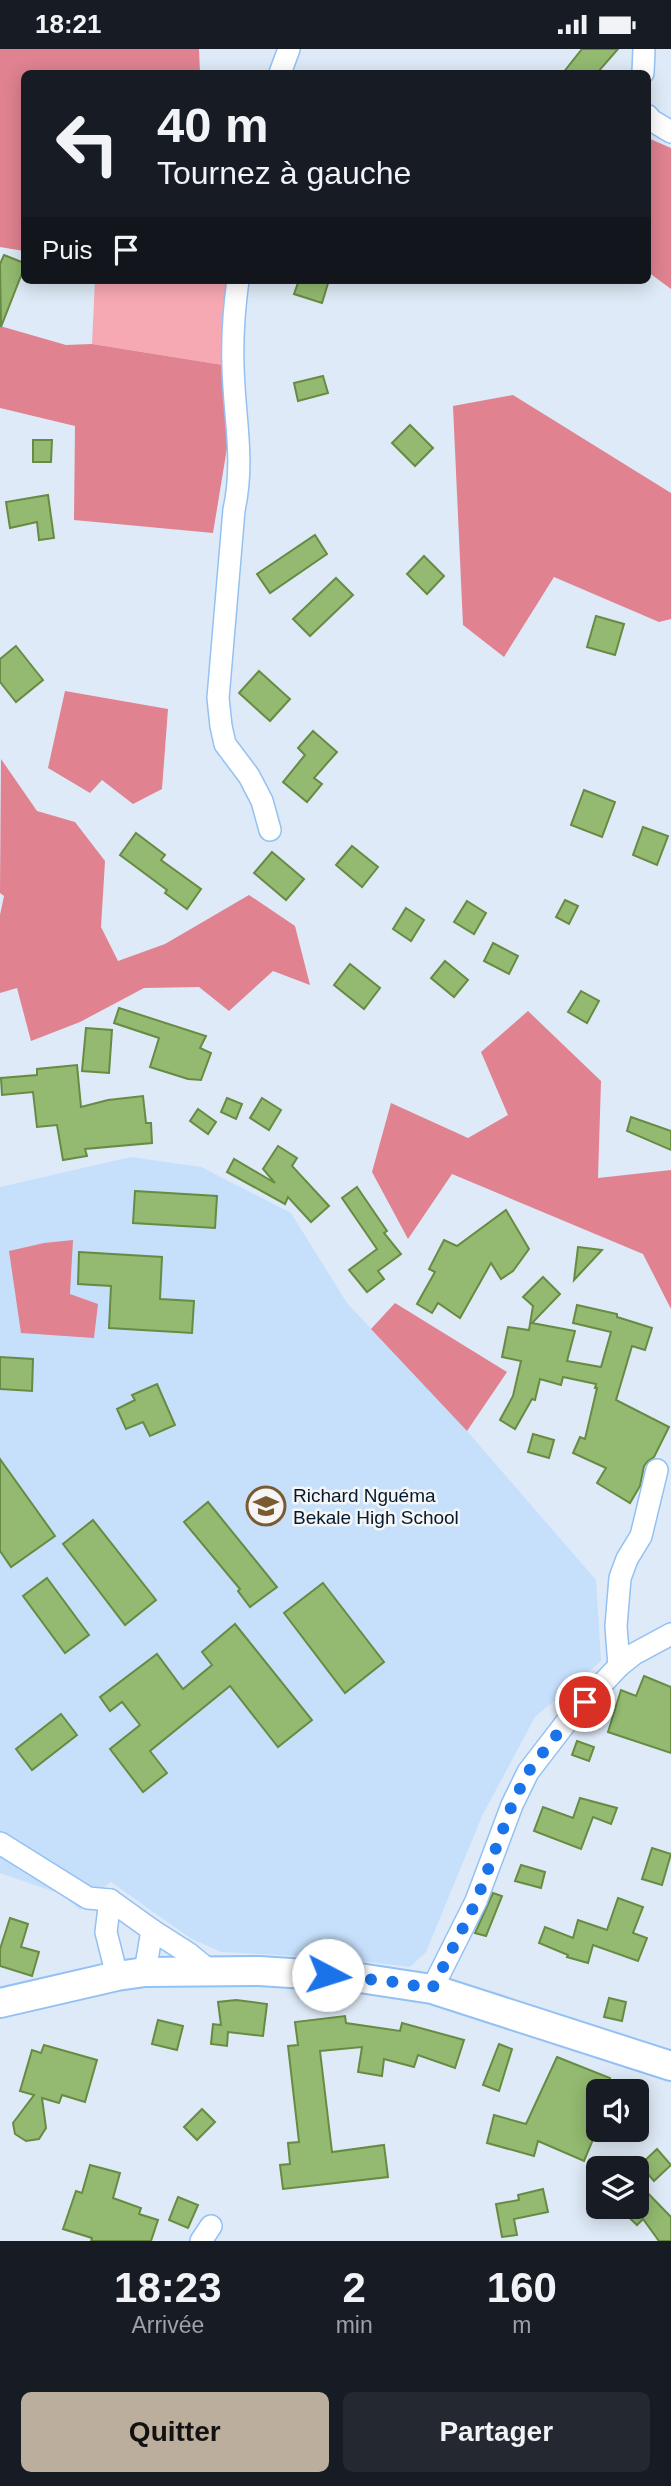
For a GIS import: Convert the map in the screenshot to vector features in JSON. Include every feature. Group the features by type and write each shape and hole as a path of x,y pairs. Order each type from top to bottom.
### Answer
{"main road":[{"path":"0,2003 145,1972 303,1973 395,1982 432,1989 671,2066"}],"street":[{"path":"281,70 289,49"},
{"path":"643,70 644,49"},
{"path":"651,118 671,132"},
{"path":"237,284 233,314 233,354 240,482 234,510 218,698 225,744 249,776 262,801 270,830"},
{"path":"619,1666 616,1626 620,1578 627,1559 641,1536 657,1470"},
{"path":"432,1989 476,1902 512,1805 528,1772 568,1720 619,1666 634,1654 671,1634"},
{"path":"0,1843 88,1898 110,1900 210,1971"},
{"path":"85,1985 97,1965 106,1931 110,1900"},
{"path":"145,1972 152,1930"},
{"path":"106,1931 117,1976"}],"shaded area":[{"path":"0,49 199,49 200,70 21,70 21,250 0,247"},
{"path":"651,139 671,148 671,289 651,274"},
{"path":"95,284 226,284 223,365 92,344"},
{"path":"0,326 66,345 92,344 223,365 228,442 213,533 74,520 75,426 0,408"},
{"path":"513,395 671,493 671,619 659,622 554,577 504,657 463,625 453,406"},
{"path":"65,691 168,709 162,789 133,804 102,780 90,793 48,768"},
{"path":"1,759 37,811 75,822 105,861 101,927 118,961 165,944 249,895 295,926 310,985 273,971 229,1011 199,987 144,988 80,1022 31,1041 17,988 0,993 0,915 4,896 0,893"},
{"path":"528,1011 601,1081 598,1178 671,1170 671,1309 643,1254 452,1174 408,1239 372,1172 391,1103 468,1138 508,1115 481,1052"},
{"name":"Richard Nguéma Bekale High School","path":"131,1157 201,1167 291,1213 347,1303 467,1431 596,1580 601,1661 535,1717 482,1816 426,1952 410,1967 335,1958 221,1952 190,1938 111,1882 88,1898 80,1910 61,1894 0,1873 0,1187"},
{"path":"73,1240 70,1294 98,1304 94,1338 21,1333 9,1251"},
{"path":"395,1303 507,1372 467,1431 371,1329"}],"building":[{"path":"582,49 618,49 600,70 565,70"},
{"path":"4,255 21,262 21,276 1,327 0,264"},
{"path":"298,284 328,284 322,303 294,294"},
{"path":"323,376 328,393 298,401 294,383"},
{"path":"410,425 433,448 415,466 392,443"},
{"path":"33,440 52,440 51,462 33,462"},
{"path":"48,495 54,538 39,540 37,522 10,528 6,502"},
{"path":"315,535 327,554 270,593 257,574"},
{"path":"424,556 444,576 427,594 407,574"},
{"path":"336,578 353,595 310,636 293,619"},
{"path":"596,616 624,624 615,655 587,647"},
{"path":"16,646 43,680 16,702 0,682 0,659"},
{"path":"259,671 290,699 270,721 239,693"},
{"path":"313,731 337,752 314,778 322,784 307,802 283,782 305,755 298,748"},
{"path":"584,790 615,802 602,837 571,825"},
{"path":"643,827 668,836 657,865 633,855"},
{"path":"136,833 165,855 161,860 201,889 187,909 165,893 167,890 120,855"},
{"path":"352,846 378,867 362,887 336,865"},
{"path":"272,852 304,879 286,900 254,873"},
{"path":"565,900 578,906 569,924 556,917"},
{"path":"467,901 486,913 474,934 454,922"},
{"path":"406,908 424,920 411,941 393,929"},
{"path":"493,943 518,956 509,974 484,961"},
{"path":"445,961 468,980 454,997 431,978"},
{"path":"350,964 380,988 364,1009 334,985"},
{"path":"581,991 599,1001 587,1023 568,1012"},
{"path":"119,1008 206,1036 200,1048 211,1053 201,1080 188,1079 150,1067 159,1038 114,1023"},
{"path":"86,1028 112,1030 109,1073 82,1071"},
{"path":"77,1065 81,1107 108,1100 143,1096 146,1123 151,1123 152,1143 85,1149 87,1156 63,1160 57,1125 37,1127 33,1092 2,1095 1,1078 37,1075 37,1069"},
{"path":"227,1098 242,1104 236,1119 221,1112"},
{"path":"262,1098 281,1110 269,1130 250,1118"},
{"path":"198,1109 216,1122 208,1134 190,1121"},
{"path":"631,1117 671,1131 671,1150 627,1131"},
{"path":"278,1146 297,1158 292,1166 329,1206 311,1222 288,1197 285,1204 227,1172 234,1159 275,1183 263,1169"},
{"path":"357,1187 387,1231 384,1233 401,1254 378,1271 384,1279 367,1292 349,1270 377,1249 342,1198"},
{"path":"135,1191 217,1196 215,1228 133,1223"},
{"path":"506,1210 529,1249 513,1271 501,1279 491,1263 460,1318 438,1303 432,1313 417,1304 435,1272 429,1269 444,1240 457,1246"},
{"path":"578,1247 602,1250 574,1280"},
{"path":"79,1252 162,1257 160,1299 194,1301 192,1333 109,1328 111,1286 78,1284"},
{"path":"543,1277 560,1294 532,1323 575,1331 567,1361 601,1367 611,1332 573,1323 577,1305 617,1314 617,1317 652,1328 645,1350 632,1346 616,1400 669,1427 654,1457 644,1466 640,1486 630,1503 597,1483 606,1468 573,1453 580,1437 585,1439 596,1384 563,1377 561,1385 540,1379 535,1400 532,1399 515,1429 500,1420 513,1396 521,1361 502,1357 508,1327 529,1330 533,1306 523,1297"},
{"path":"0,1357 33,1359 32,1391 0,1389"},
{"path":"157,1384 175,1425 150,1436 143,1422 126,1429 117,1409 135,1400 132,1395"},
{"path":"533,1434 554,1440 549,1458 528,1452"},
{"path":"0,1459 55,1536 11,1567 0,1551"},
{"path":"208,1502 277,1587 250,1607 238,1591 240,1589 184,1522"},
{"path":"93,1520 156,1600 125,1625 63,1544"},
{"path":"47,1578 89,1635 65,1653 23,1596"},
{"path":"323,1583 384,1662 345,1693 284,1613"},
{"path":"235,1624 312,1720 278,1747 230,1686 150,1751 167,1773 143,1792 110,1749 140,1725 122,1702 110,1711 100,1697 157,1654 183,1689 212,1665 202,1652"},
{"path":"644,1676 671,1687 671,1753 608,1732 621,1690 636,1696"},
{"path":"61,1714 77,1735 32,1770 16,1749"},
{"path":"577,1741 594,1747 589,1761 572,1755"},
{"path":"580,1798 617,1808 611,1824 593,1817 581,1849 534,1831 543,1807 573,1818"},
{"path":"652,1848 671,1854 662,1885 642,1879"},
{"path":"521,1865 545,1872 541,1888 515,1881"},
{"path":"493,1893 502,1896 486,1936 475,1933"},
{"path":"618,1898 643,1907 633,1933 647,1938 638,1961 593,1945 588,1963 567,1957 568,1955 539,1943 545,1927 573,1938 578,1920 607,1930"},
{"path":"10,1918 28,1924 21,1947 39,1952 32,1976 0,1966 0,1949"},
{"path":"609,1998 626,2002 622,2021 604,2017"},
{"path":"236,2000 267,2004 263,2036 228,2032 227,2046 211,2044 213,2024 221,2025 218,2002"},
{"path":"345,2016 346,2023 400,2031 402,2023 464,2040 455,2068 418,2055 414,2067 384,2059 382,2076 358,2072 362,2047 320,2051 332,2152 384,2145 388,2177 283,2189 280,2165 290,2164 288,2143 299,2142 288,2046 298,2045 295,2022"},
{"path":"158,2020 183,2026 177,2050 152,2044"},
{"path":"499,2044 512,2049 499,2091 483,2085"},
{"path":"44,2045 97,2060 85,2102 62,2095 59,2103 42,2098 46,2128 39,2139 26,2141 15,2134 13,2123 34,2095 20,2091 32,2050 41,2053"},
{"path":"557,2057 610,2078 586,2079 586,2142 592,2142 584,2161 538,2141 534,2156 487,2143 494,2115 526,2124"},
{"path":"202,2109 215,2122 197,2140 184,2127"},
{"path":"657,2149 671,2165 654,2181 649,2175 649,2157"},
{"path":"90,2165 120,2173 113,2198 141,2208 139,2214 158,2220 151,2241 91,2241 92,2238 63,2229 76,2191 82,2193"},
{"path":"543,2189 548,2212 514,2219 517,2235 502,2237 496,2204 519,2200 518,2195"},
{"path":"649,2194 671,2217 671,2241 659,2241 643,2219 649,2219"},
{"path":"178,2197 198,2205 188,2228 169,2220"},
{"path":"631,2219 643,2219 637,2225"}],"place":[{"name":"Richard Nguéma Bekale High School","path":"266,1506"}],"route":[{"path":"328,1975 432,1989 476,1902 512,1805 528,1772 585,1702"}]}
